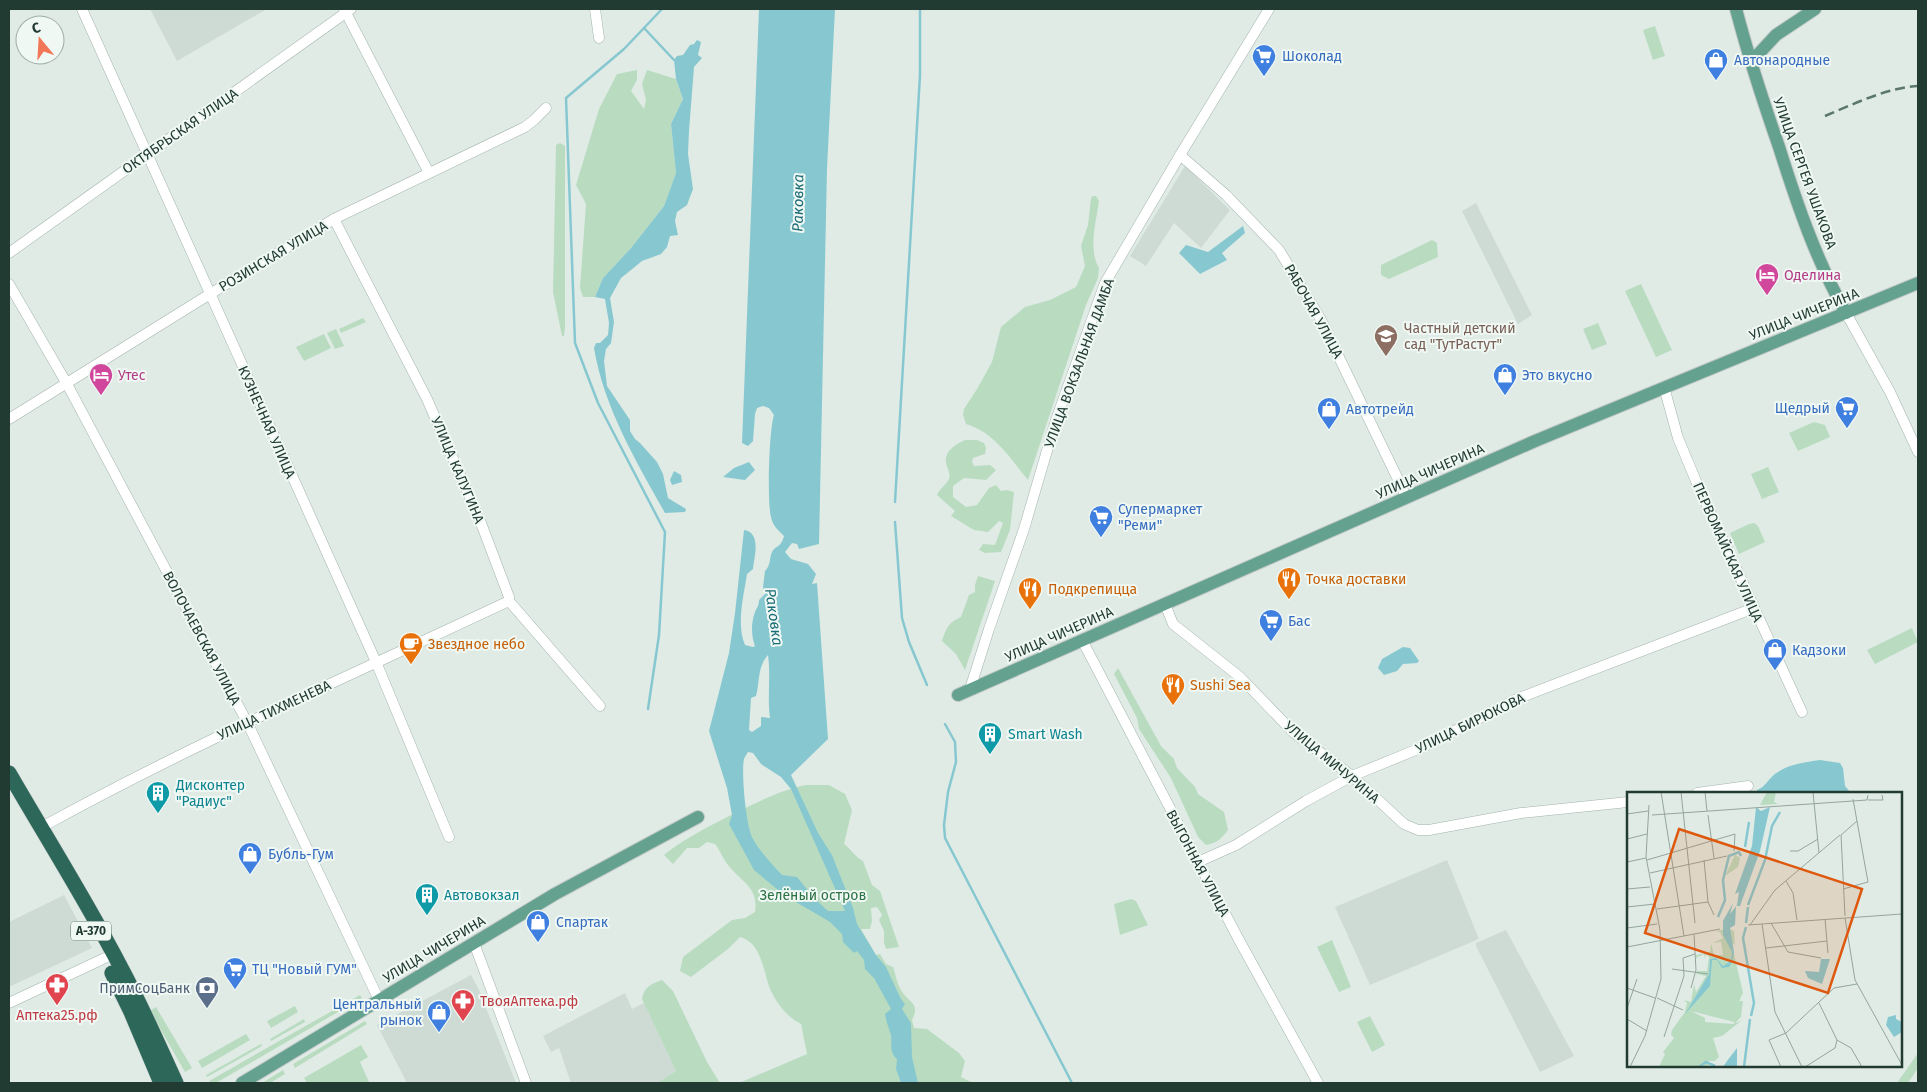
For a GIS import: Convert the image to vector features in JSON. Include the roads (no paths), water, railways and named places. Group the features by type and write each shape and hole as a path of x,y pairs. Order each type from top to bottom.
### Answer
{"highway":[{"name":"А-370","path":"9,773 42,827 109,955 161,1083"},
{"name":"А-370","path":"9,791 109,955"},
{"path":"109,955 136,998 176,1083"}],"main road":[{"name":"УЛИЦА СЕРГЕЯ УШАКОВА","path":"1736,9 1751,62 1806,227 1830,285 1846,313"},
{"path":"1751,62 1776,35 1815,9"},
{"name":"УЛИЦА ЧИЧЕРИНА","path":"958,695 1664,387 1918,283"},
{"name":"УЛИЦА ЧИЧЕРИНА","path":"242,1083 556,894 698,818"}],"street":[{"name":"КУЗНЕЧНАЯ УЛИЦА","path":"82,9 376,662 449,837"},
{"path":"595,9 599,38"},
{"name":"УЛИЦА ВОКЗАЛЬНАЯ ДАМБА","path":"970,689 1024,529 1056,420 1105,283 1269,9"},
{"name":"ОКТЯБРЬСКАЯ УЛИЦА","path":"9,253 347,10"},
{"path":"347,10 429,173"},
{"name":"РОЗИНСКАЯ УЛИЦА","path":"9,420 334,219 525,127 546,108"},
{"name":"РАБОЧАЯ УЛИЦА","path":"1180,155 1232,201 1279,250 1320,318 1406,498"},
{"name":"УЛИЦА КАЛУГИНА","path":"334,219 428,399 481,523 509,601 600,706"},
{"name":"ВОЛОЧАЕВСКАЯ УЛИЦА","path":"9,284 67,384 247,722 379,1000"},
{"name":"УЛИЦА СЕРГЕЯ УШАКОВА","path":"1846,313 1890,392 1918,452"},
{"name":"ПЕРВОМАЙСКАЯ УЛИЦА","path":"1664,387 1681,446 1802,712"},
{"name":"УЛИЦА ТИХМЕНЕВА","path":"42,827 110,790 247,722 509,601"},
{"name":"УЛИЦА МИЧУРИНА","path":"1165,604 1173,624 1240,677 1294,733 1352,776 1404,824 1418,830 1438,829 1522,813 1627,802"},
{"name":"УЛИЦА БИРЮКОВА","path":"1198,862 1236,845 1306,801 1352,776 1423,747 1519,698 1754,608"},
{"name":"ВЫГОННАЯ УЛИЦА","path":"1082,640 1198,862 1318,1083"},
{"path":"1704,792 1748,786"},
{"path":"474,943 526,1083"},
{"path":"9,1003 109,955"}],"water":[{"name":"Раковка","path":"759,9 835,9 827,169 819,544 799,549 797,544 792,543 785,552 791,559 808,564 816,574 812,584 817,583 828,739 791,775 818,833 832,855 853,908 857,924 876,955 886,967 905,1004 902,1009 911,1023 912,1057 918,1083 901,1083 896,1069 897,1059 892,1051 891,1035 885,1014 891,1009 874,978 865,969 864,960 857,951 854,953 843,942 842,934 830,922 784,895 754,870 729,824 732,815 727,788 709,731 729,653 744,530 750,532 753,536 756,546 753,569 747,574 741,619 742,637 745,645 753,647 755,646 752,625 759,600 765,594 763,587 765,571 772,552 781,543 784,536 773,523 770,509 770,450 774,415 769,408 763,406 757,408 753,441 748,446 742,443","holes":["768,655 770,718 761,717 761,726 752,732 749,730 751,698 756,696 760,670","748,752 753,753 761,764 781,777 791,789 845,911 828,911 815,899 797,877 782,875 763,854 753,839 746,812 744,787 743,766"]},
{"path":"697,40 701,42 698,55 702,58 694,67 688,154 693,189 687,205 677,212 675,221 678,235 670,236 667,247 661,254 642,261 621,278 610,298 614,322 611,343 606,349 604,361 607,386 630,420 630,431 657,462 663,474 668,498 686,509 685,512 665,513 622,434 605,392 594,348 596,343 600,343 608,335 609,323 605,299 595,297 603,278 631,248 664,206 676,173 671,124 683,99 676,79 674,60 677,56 683,55 690,45 694,44"},
{"path":"1243,226 1245,233 1222,253 1227,260 1200,274 1179,253 1186,245 1208,252"},
{"path":"749,462 755,470 745,480 723,477 734,468"},
{"path":"674,471 681,475 682,482 672,485 670,480"},
{"path":"1403,647 1410,648 1419,661 1417,663 1403,664 1397,671 1384,675 1378,668 1382,659"},
{"path":"1820,760 1840,763 1843,768 1845,786 1850,792 1757,792 1775,774 1798,764"}],"waterway":[{"path":"644,28 662,9"},
{"path":"895,502 920,75 920,9"},
{"path":"648,709 659,635 665,532 598,403 575,343 566,98 624,49 644,28 674,60"},
{"path":"895,522 902,618 909,642 927,685"},
{"path":"945,724 955,742 956,762 948,792 944,825 945,838 1072,1083"}],"railway":[{"path":"1825,116 1882,93 1918,86"}],"place":[{"name":"Шоколад","path":"1264,77"},
{"name":"Автонародные","path":"1716,81"},
{"name":"Оделина","path":"1767,296"},
{"name":"Частный детский сад \"ТутРастут\"","path":"1386,357"},
{"name":"Утес","path":"101,396"},
{"name":"Это вкусно","path":"1505,396"},
{"name":"Щедрый","path":"1847,429"},
{"name":"Автотрейд","path":"1329,430"},
{"name":"Супермаркет \"Реми\"","path":"1101,538"},
{"name":"Точка доставки","path":"1289,600"},
{"name":"Подкрепицца","path":"1030,610"},
{"name":"Бас","path":"1271,642"},
{"name":"Звездное небо","path":"411,665"},
{"name":"Кадзоки","path":"1775,671"},
{"name":"Sushi Sea","path":"1173,706"},
{"name":"Smart Wash","path":"990,755"},
{"name":"Дисконтер \"Радиус\"","path":"158,814"},
{"name":"Бубль-Гум","path":"250,875"},
{"name":"Автовокзал","path":"427,916"},
{"name":"Спартак","path":"538,943"},
{"name":"ТЦ \"Новый ГУМ\"","path":"235,990"},
{"name":"Аптека25.рф","path":"57,1006"},
{"name":"ПримСоцБанк","path":"207,1009"},
{"name":"ТвояАптека.рф","path":"463,1022"},
{"name":"Центральный рынок","path":"439,1033"}],"park label":[{"name":"Зелёный остров","path":"813,895"}]}
